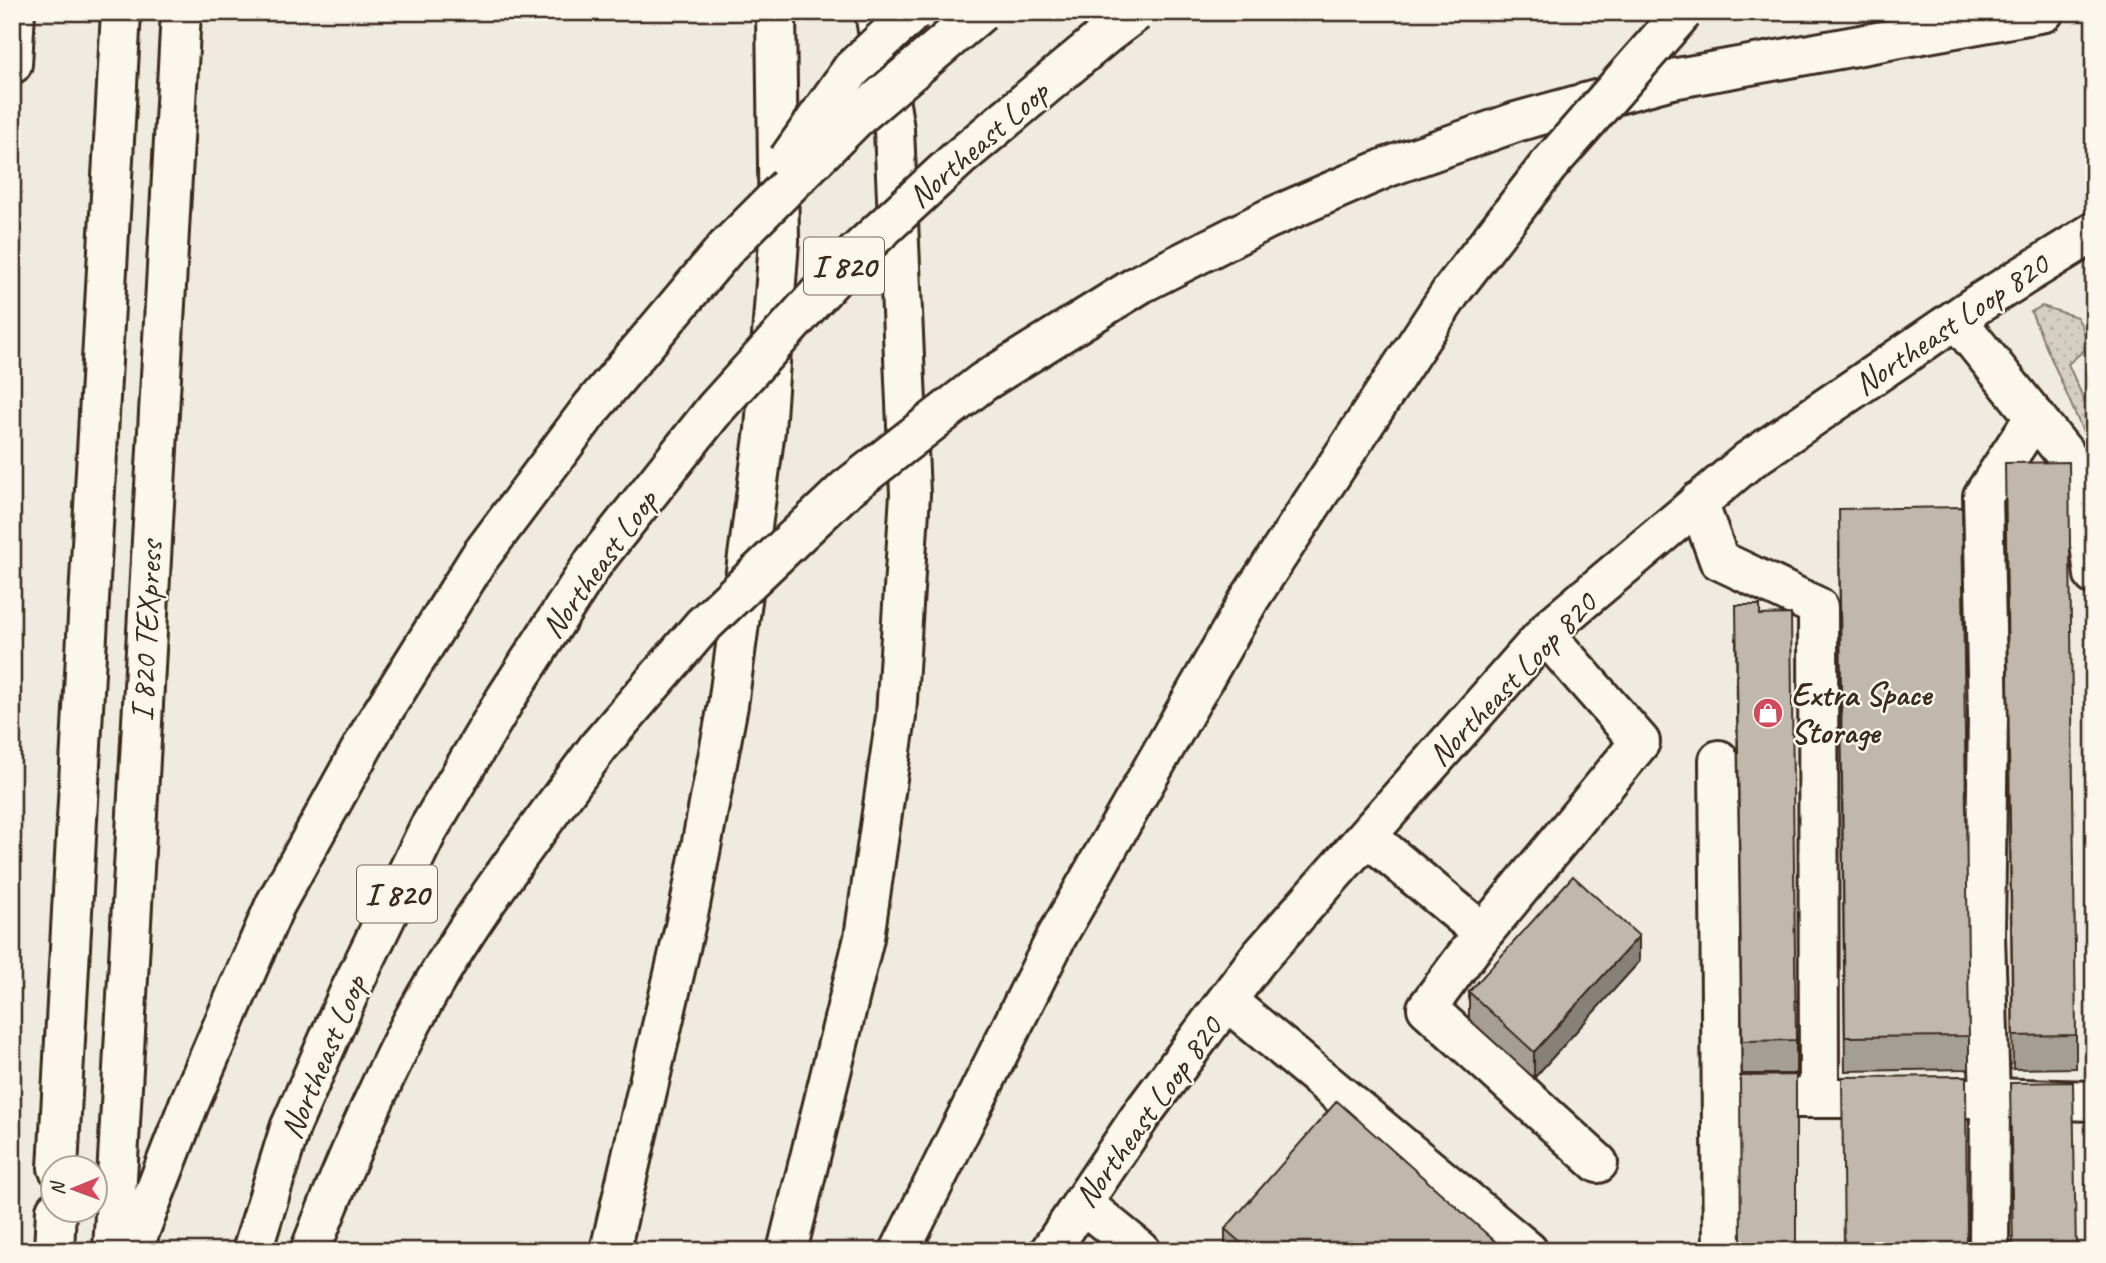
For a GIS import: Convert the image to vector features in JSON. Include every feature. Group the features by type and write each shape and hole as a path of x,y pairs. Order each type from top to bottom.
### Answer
{"main road":[{"path":"12,64 15,12"},
{"name":"I 820 TEXpress","path":"59,1154 121,12"},
{"name":"I 820 TEXpress","path":"114,1251 181,12"},
{"path":"610,1251 690,905 729,705 765,430 779,241 776,12"},
{"path":"787,1251 864,938 896,716 910,494 894,129 875,12"},
{"path":"726,248 852,69 913,12"},
{"name":"I 820","path":"132,1251 189,1104 275,905 374,726 479,558 592,407 726,248 855,119 981,12"},
{"name":"Northeast Loop","path":"252,1251 290,1128 349,993 429,828 506,698 594,562 715,409 856,253 959,158 1136,12"},
{"path":"900,1251 1056,938 1250,598 1453,289 1548,166 1684,12"},
{"path":"310,1251 341,1172 410,1027 490,895 599,746 702,626 846,489 983,382 1140,284 1268,219 1388,167 1516,122 1672,79 2045,12"},
{"name":"Northeast Loop 820","path":"1049,1251 1142,1114 1257,960 1545,634 1748,461 1956,319 2094,232"},
{"path":"1956,319 2065,454 2083,489 2094,575"},
{"path":"1989,1251 1990,1098 1985,934 1989,716 1983,496 2035,416"},
{"path":"1698,502 1718,560 1818,607 1819,1098"},
{"path":"1545,634 1640,742 1483,933 1427,1008 1598,1163"},
{"path":"1719,760 1723,1251"},
{"path":"1367,836 1483,933"},
{"path":"1227,1001 1528,1251"},
{"path":"1722,1098 1990,1098 2094,1101"},
{"path":"1082,1203 1141,1251"},
{"path":"54,1251 55,1224"}],"shaded area":[{"path":"2042,306 2077,317 2087,336 2089,346 2068,364 2094,422 2094,457 2031,312"}],"building":[{"path":"2069,462 2076,1035 2013,1036 2005,463"},
{"path":"1962,507 1969,1036 1845,1037 1839,509"},
{"path":"1736,605 1760,605 1760,615 1791,614 1796,1040 1742,1041"},
{"path":"1573,876 1639,936 1534,1052 1469,992"},
{"path":"1796,1075 1796,1251 1741,1251 1740,1076"},
{"path":"1966,1076 1967,1251 1844,1251 1842,1077"},
{"path":"2073,1082 2076,1251 2013,1251 2010,1083"},
{"path":"1337,1101 1506,1251 1250,1251 1225,1229"}],"place":[{"name":"Extra Space Storage","path":"1768,713"}]}
